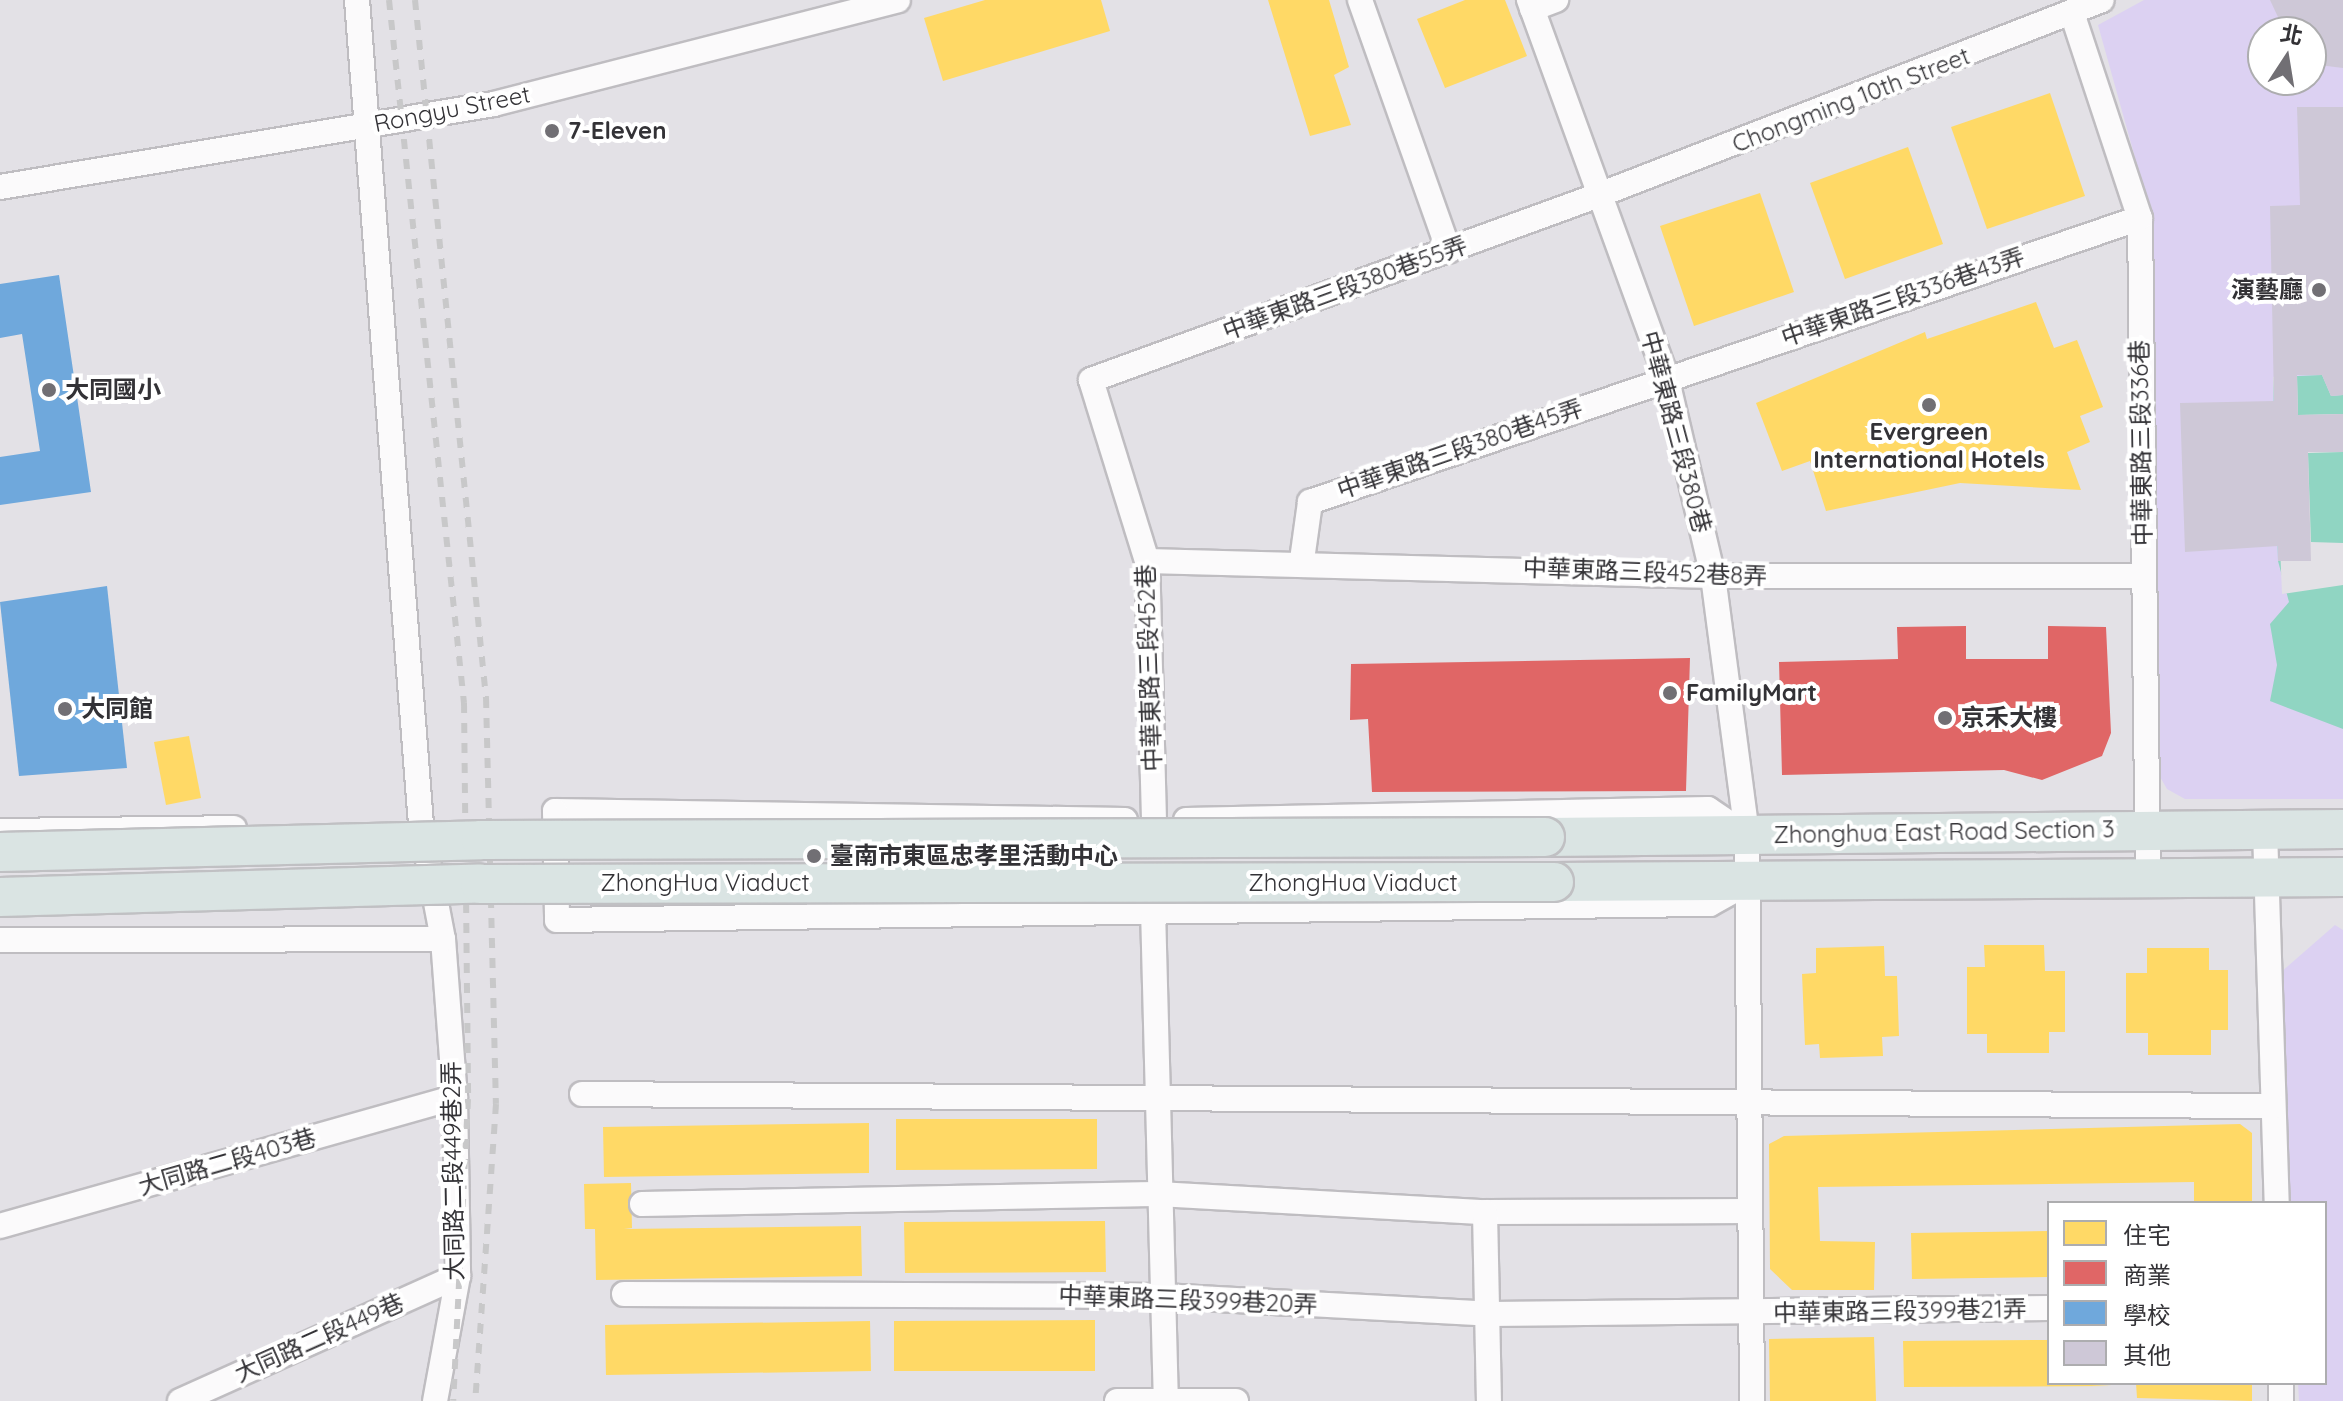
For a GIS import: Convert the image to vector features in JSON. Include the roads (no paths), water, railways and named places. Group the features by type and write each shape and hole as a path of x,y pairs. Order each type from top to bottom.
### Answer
{"main road":[{"name":"Zhonghua East Road Section 3","path":"1545,837 2343,829"},
{"name":"ZhongHua Viaduct","path":"0,852 481,840 1545,837"},
{"name":"Zhonghua East Road Section 3","path":"1554,882 2148,881 2343,877"},
{"name":"ZhongHua Viaduct","path":"0,897 480,884 1554,882"}],"street":[{"name":"大同路二段449巷2弄","path":"357,0 421,824 443,939 455,1097 458,1276 435,1401"},
{"name":"Rongyu Street","path":"0,187 494,104 898,0"},
{"path":"1360,0 1449,251"},
{"path":"1530,5 1556,0"},
{"name":"Chongming 10th Street","path":"1599,195 2073,16 2102,0"},
{"name":"中華東路三段380巷","path":"1530,5 1666,376 1713,576 1747,836 1752,1401"},
{"name":"中華東路三段336巷","path":"2073,16 2140,218 2148,881"},
{"name":"中華東路三段380巷55弄","path":"1091,380 1599,195"},
{"name":"中華東路三段336巷43弄","path":"1666,376 2140,218"},
{"name":"中華東路三段380巷45弄","path":"1302,560 1310,502 1666,376"},
{"name":"中華東路三段452巷","path":"1091,380 1147,561 1154,820"},
{"name":"中華東路三段452巷8弄","path":"1147,561 1302,560 1713,576 2143,576"},
{"path":"1747,836 1708,809 1154,820 555,811 557,920 1153,909 1710,904 1749,883"},
{"path":"0,831 421,824"},
{"path":"2265,830 2277,1201"},
{"path":"1153,909 1158,1194 1166,1400"},
{"path":"0,940 443,939"},
{"path":"582,1094 1156,1094 1751,1106 2273,1106"},
{"name":"大同路二段403巷","path":"0,1226 455,1097"},
{"path":"642,1204 1158,1194 1485,1212 1750,1211"},
{"path":"1485,1212 1490,1314 1489,1401"},
{"name":"大同路二段449巷","path":"180,1401 458,1276"},
{"name":"中華東路三段399巷20弄","path":"624,1294 1162,1296 1490,1314 1751,1313"},
{"name":"中華東路三段399巷21弄","path":"1751,1313 2047,1308"},
{"path":"1117,1401 1236,1401"}],"railway":[{"path":"389,0 464,703 468,1099 453,1401"},
{"path":"415,0 486,698 496,1104 475,1401"}],"place":[{"name":"7-Eleven","path":"552,131"},
{"name":"演藝廳","path":"2319,290"},
{"name":"大同國小","path":"49,390"},
{"name":"Evergreen International Hotels","path":"1929,405"},
{"name":"FamilyMart","path":"1670,693"},
{"name":"大同館","path":"65,709"},
{"name":"京禾大樓","path":"1945,718"},
{"name":"臺南市東區忠孝里活動中心","path":"814,856"}]}
